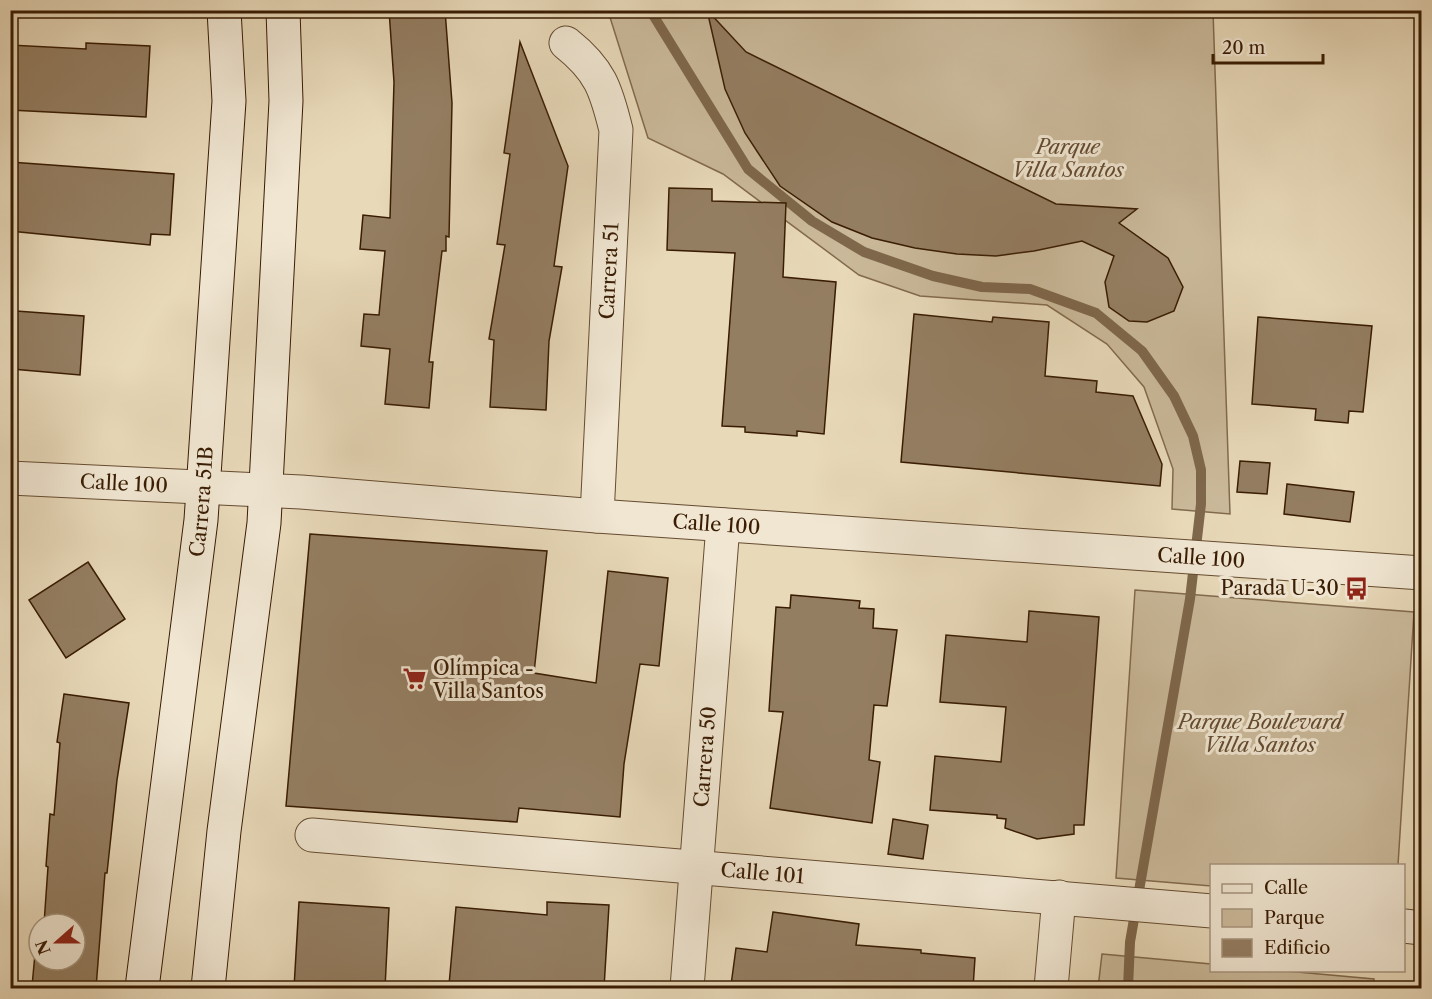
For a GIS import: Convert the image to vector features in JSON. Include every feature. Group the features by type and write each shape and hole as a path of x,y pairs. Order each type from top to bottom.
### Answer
{"street":[{"name":"Carrera 51B","path":"142,988 201,520 229,100 224,10"},
{"path":"208,988 224,831 264,523 286,101 283,10"},
{"name":"Carrera 51","path":"566,43 584,58 606,90 616,130 597,516"},
{"name":"Calle 100","path":"10,478 312,493 597,516 1422,573"},
{"name":"Carrera 50","path":"687,988 723,525"},
{"name":"Calle 101","path":"312,835 1210,911"},
{"path":"1051,988 1059,897"},
{"path":"1405,926 1422,928"}],"green space":[{"name":"Parque Villa Santos","path":"608,11 1213,11 1230,514 1172,509 1173,469 1144,387 1107,344 1047,305 920,296 859,275 723,174 648,138"},
{"name":"Parque Boulevard Villa Santos","path":"1135,590 1414,612 1398,864 1210,864 1210,886 1116,878"},
{"path":"1102,954 1210,964 1210,972 1297,972 1374,979 1373,988 1098,988"}],"building":[{"path":"389,10 445,10 452,103 449,237 446,236 446,251 442,251 437,293 429,362 433,362 429,408 385,404 390,349 361,346 364,314 379,315 385,251 360,249 363,215 390,218 394,82"},
{"path":"707,10 746,52 1056,204 1137,209 1119,223 1168,258 1183,287 1174,311 1147,322 1129,321 1109,307 1105,282 1114,256 1082,241 996,256 957,254 915,248 872,238 832,222 780,186 745,133 725,89"},
{"path":"520,42 568,166 554,266 562,267 549,341 546,410 490,407 494,340 489,339 505,245 497,244 510,154 504,153"},
{"path":"86,43 150,46 146,117 10,110 10,45 86,49"},
{"path":"10,162 174,174 170,235 151,234 150,245 10,231"},
{"path":"669,188 712,189 712,201 786,203 783,277 836,282 824,434 797,431 797,436 745,432 745,427 722,426 735,253 667,250"},
{"path":"16,311 84,316 80,375 12,369"},
{"path":"914,314 992,322 993,317 1049,322 1045,376 1097,381 1096,392 1133,396 1162,464 1160,486 901,462"},
{"path":"1258,317 1372,326 1363,412 1349,411 1348,423 1315,420 1316,409 1252,404"},
{"path":"1240,461 1270,463 1267,494 1237,492"},
{"path":"1287,484 1354,492 1350,522 1284,514"},
{"name":"Olímpica - Villa Santos","path":"310,534 547,551 534,673 596,683 608,571 668,578 659,666 640,664 624,764 620,817 519,808 517,822 286,806"},
{"path":"88,562 125,619 66,658 29,600"},
{"path":"791,595 860,601 859,608 874,609 873,628 897,630 887,706 874,705 869,760 880,762 872,823 770,808 783,712 769,711 776,607 790,608"},
{"path":"1029,611 1099,617 1084,825 1074,825 1074,834 1037,839 1005,828 1006,819 997,818 997,815 930,810 935,756 1001,762 1006,707 940,702 946,635 1027,642"},
{"path":"64,694 129,703 117,780 107,873 105,873 96,988 32,986 33,972 87,972 87,912 45,912 50,814 54,815 60,743 57,742"},
{"path":"893,819 928,825 923,859 888,854"},
{"path":"299,902 389,908 385,988 294,988"},
{"path":"547,902 609,905 604,988 487,988 449,985 456,907 547,915"},
{"path":"773,912 859,924 856,945 921,950 921,953 975,958 973,988 752,988 731,985 736,948 767,952"}],"waterway":[{"path":"650,10 748,169 812,221 864,252 933,276 982,287 1030,289 1096,313 1142,351 1174,396 1193,436 1201,470 1201,504 1190,599 1130,942 1128,988"}],"place":[{"name":"Parada U-30","path":"1357,588"},
{"name":"Olímpica - Villa Santos","path":"415,679"}]}
